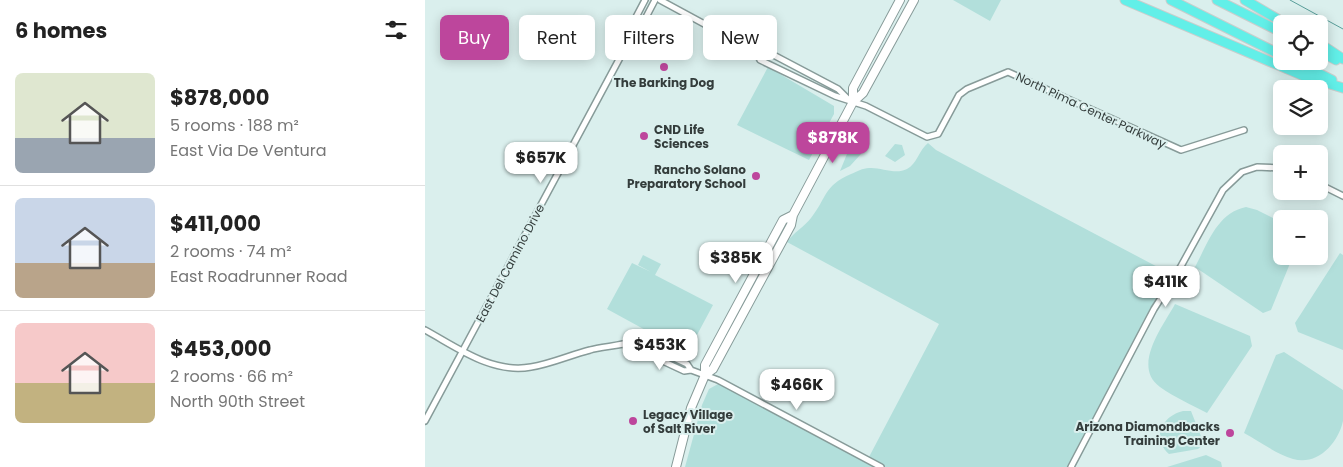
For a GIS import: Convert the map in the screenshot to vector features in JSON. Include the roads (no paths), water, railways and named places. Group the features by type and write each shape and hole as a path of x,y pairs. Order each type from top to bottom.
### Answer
{"highway":[{"path":"1125,0 1304,76 1343,87"},
{"path":"1171,0 1273,51"},
{"path":"1217,0 1273,28"},
{"path":"1245,0 1273,16"},
{"path":"1328,49 1343,60"},
{"path":"1328,56 1343,64"},
{"path":"1311,70 1343,87"}],"main road":[{"path":"853,102 853,88 900,0"},
{"path":"676,467 691,408 705,375 713,369 791,225 793,215 853,102 863,93 914,0"}],"street":[{"name":"East Del Camino Drive","path":"637,15 645,0"},
{"name":"East Del Camino Drive","path":"647,15 655,0"},
{"name":"North Pima Center Parkway","path":"659,0 703,24"},
{"name":"North Pima Center Parkway","path":"777,57 838,89 853,102"},
{"name":"East Del Camino Drive","path":"425,421 619,60"},
{"name":"North Pima Center Parkway","path":"760,60 853,102 866,106 931,138 940,131 959,95 967,89 1008,72 1181,150 1244,130"},
{"path":"1071,467 1154,309 1180,268 1223,190 1237,176 1250,169 1273,167"},
{"path":"1328,188 1343,196"},
{"path":"425,330 495,366 518,369 532,367 605,345 625,345 629,350 654,356 684,371 691,370 705,375 881,467"}],"waterway":[{"path":"1290,0 1343,29"}],"place":[{"name":"The Barking Dog","path":"664,67"},
{"name":"CND Life Sciences","path":"644,136"},
{"name":"Rancho Solano Preparatory School","path":"756,176"},
{"name":"Legacy Village of Salt River","path":"633,421"},
{"name":"Arizona Diamondbacks Training Center","path":"1230,433"}]}
